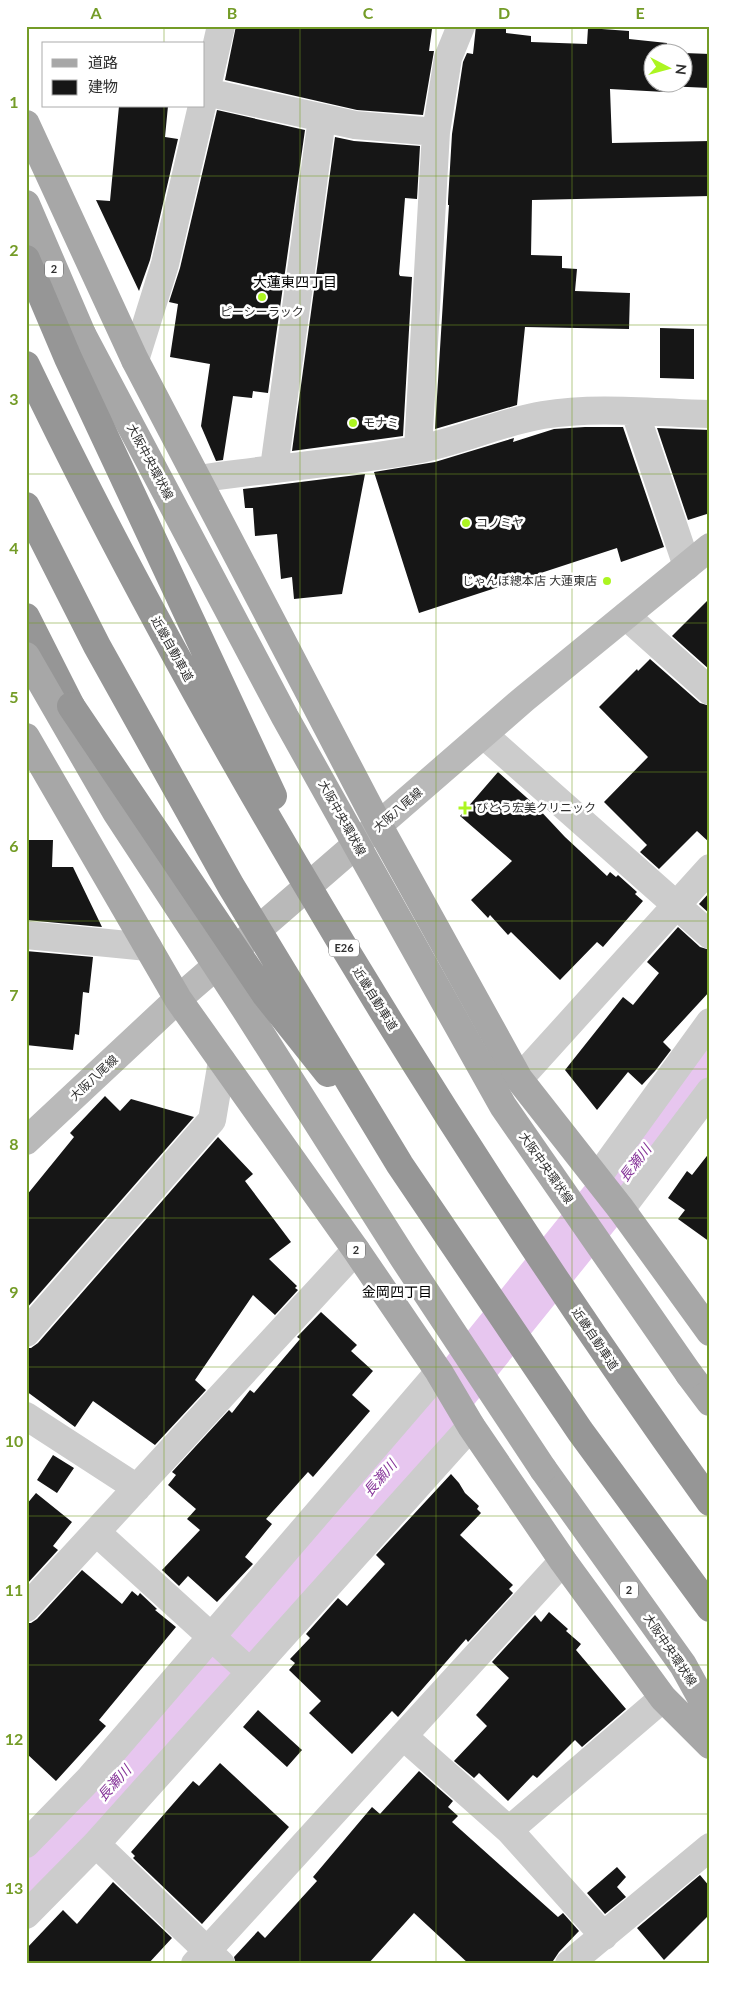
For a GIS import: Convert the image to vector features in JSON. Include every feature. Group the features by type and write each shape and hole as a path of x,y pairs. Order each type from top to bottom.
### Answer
{"highway":[{"path":"26,259 68,358 344,948"},
{"name":"近畿自動車道","path":"26,365 148,604 243,777 344,948 473,1156 632,1394 710,1502"},
{"path":"26,506 97,646 231,886 400,1165 580,1431 710,1608"},
{"path":"26,617 71,706 265,994 400,1165"}],"main road":[{"path":"26,124 136,360 380,826 519,1079 621,1209 710,1332"},
{"name":"大阪中央環状線","path":"26,204 82,334 285,717 503,1106 710,1402"},
{"name":"大阪八尾線","path":"26,1141 178,999 380,826 524,699 710,547"},
{"name":"大阪中央環状線","path":"26,656 116,812 247,1012 404,1259 543,1469 683,1665 710,1714"},
{"name":"2","path":"26,737 178,999 356,1250 439,1372 470,1426 563,1561 663,1698 710,1745"}],"street":[{"path":"205,96 221,26"},
{"path":"418,449 436,132 448,58 461,26"},
{"path":"205,100 322,118 355,125 436,132"},
{"path":"136,360 165,264 202,108"},
{"path":"274,468 322,118"},
{"path":"198,479 418,449 542,415 585,411 710,414"},
{"path":"635,412 687,566"},
{"path":"626,616 710,691"},
{"path":"484,735 710,935"},
{"path":"519,1079 710,868"},
{"path":"26,935 148,947"},
{"path":"597,1178 710,1022"},
{"path":"26,1333 212,1120 222,1061"},
{"path":"621,1209 710,1091"},
{"path":"26,1608 356,1250"},
{"path":"26,1844 90,1778 439,1372"},
{"path":"26,1416 137,1488"},
{"path":"26,1915 96,1844 470,1426"},
{"path":"96,1532 250,1672"},
{"path":"96,1844 208,1959 403,1736 563,1561"},
{"path":"509,1830 663,1698"},
{"path":"403,1736 509,1830 604,1936"},
{"path":"569,1964 710,1847"}],"building":[{"path":"236,26 409,26 432,29 429,51 434,51 423,115 357,110 225,80"},
{"path":"476,26 506,28 506,33 531,36 531,42 587,44 588,28 629,31 629,39 658,42 644,42 644,91 610,89 612,143 710,141 710,196 532,200 531,255 562,256 562,268 577,269 575,291 630,293 629,329 525,327 517,405 435,429 452,134 463,62 467,53 473,54"},
{"path":"694,53 710,54 710,88 694,87"},
{"path":"119,108 168,108 165,137 178,139 150,260 139,291 96,200 110,201"},
{"path":"217,110 305,130 268,393 253,391 252,398 233,396 223,460 216,461 201,426 210,364 170,357 178,304 169,302 180,268"},
{"path":"335,137 354,141 420,146 417,199 405,198 399,274 400,276 412,277 403,436 292,451"},
{"path":"660,328 694,329 694,379 660,378"},
{"path":"623,427 664,547 621,562 617,548 419,613 374,472 435,462 514,438 513,442 554,429"},
{"path":"657,428 710,430 710,513 688,520"},
{"path":"365,474 342,594 294,599 292,577 281,579 277,534 255,536 253,508 245,508 243,489"},
{"path":"710,598 710,670 672,636"},
{"path":"650,659 700,703 710,706 710,843 697,831 659,869 640,852 647,845 604,802 648,757 599,707 637,669 638,671"},
{"path":"498,772 535,805 565,837 607,876 610,872 616,877 618,875 637,892 635,894 643,901 603,947 597,942 560,980 511,932 508,935 490,915 488,918 471,900 512,861 460,816"},
{"path":"26,840 53,840 52,867 73,867 102,927 26,920"},
{"path":"710,892 710,914 699,904"},
{"path":"678,927 700,947 710,950 710,991 663,1042 671,1050 642,1085 628,1072 597,1110 565,1070 623,997 633,1005 659,973 647,962"},
{"path":"26,951 93,957 89,993 83,992 79,1035 75,1034 73,1050 26,1045"},
{"path":"105,1096 120,1111 131,1099 194,1117 26,1309 26,1196 74,1137 70,1133"},
{"path":"218,1137 253,1174 245,1181 291,1242 269,1259 297,1286 295,1288 298,1290 275,1315 253,1295 195,1380 206,1390 155,1445 93,1401 75,1427 26,1391 26,1348 31,1348 38,1343"},
{"path":"710,1152 710,1242 678,1219 685,1210 668,1198 687,1171 692,1175"},
{"path":"321,1312 357,1345 351,1351 373,1371 352,1395 370,1411 313,1477 308,1472 266,1519 272,1524 245,1557 253,1564 217,1602 188,1576 179,1586 162,1570 200,1530 187,1519 196,1509 168,1485 176,1475 172,1472 229,1410 232,1413 250,1390 254,1393 300,1339 297,1337"},
{"path":"53,1455 74,1468 57,1493 37,1480"},
{"path":"451,1474 465,1493 479,1506 477,1509 481,1513 460,1535 513,1585 509,1589 513,1593 468,1642 466,1639 398,1717 392,1711 352,1754 309,1713 321,1701 289,1670 295,1663 290,1659 310,1638 306,1634 338,1598 347,1606 385,1564 376,1555"},
{"path":"36,1493 72,1522 53,1546 58,1550 26,1585 26,1505"},
{"path":"82,1570 122,1604 132,1591 138,1596 140,1593 157,1609 155,1610 176,1627 99,1720 106,1726 56,1781 26,1753 26,1623 31,1623 37,1619"},
{"path":"549,1612 581,1644 576,1650 626,1709 582,1747 575,1740 537,1778 533,1775 508,1801 479,1773 474,1778 454,1761 487,1726 476,1715 509,1678 492,1662 535,1615 541,1622"},
{"path":"258,1710 302,1750 287,1767 243,1727"},
{"path":"220,1763 289,1827 202,1924 133,1858 135,1856 131,1852 193,1781 199,1786"},
{"path":"419,1771 453,1801 448,1807 458,1816 452,1822 558,1917 563,1913 579,1931 559,1952 551,1964 469,1964 414,1913 368,1964 236,1964 234,1957 258,1931 265,1938 317,1881 313,1877 372,1807 380,1814"},
{"path":"617,1867 626,1877 617,1887 626,1897 605,1914 587,1893"},
{"path":"700,1875 710,1887 710,1914 664,1960 637,1928"},
{"path":"113,1882 172,1938 148,1964 26,1964 26,1949 63,1910 77,1924"}],"waterway":[{"name":"長瀬川","path":"26,1874 111,1787 406,1448 639,1159 710,1062"}],"place":[{"name":"ピーシーラック","path":"262,297"},
{"name":"モナミ","path":"353,423"},
{"name":"コノミヤ","path":"466,523"},
{"name":"じゃんぼ總本店 大蓮東店","path":"607,581"},
{"name":"びとう宏美クリニック","path":"465,808"}],"district":[{"name":"大蓮東四丁目","path":"295,282"},
{"name":"金岡四丁目","path":"397,1292"}]}
